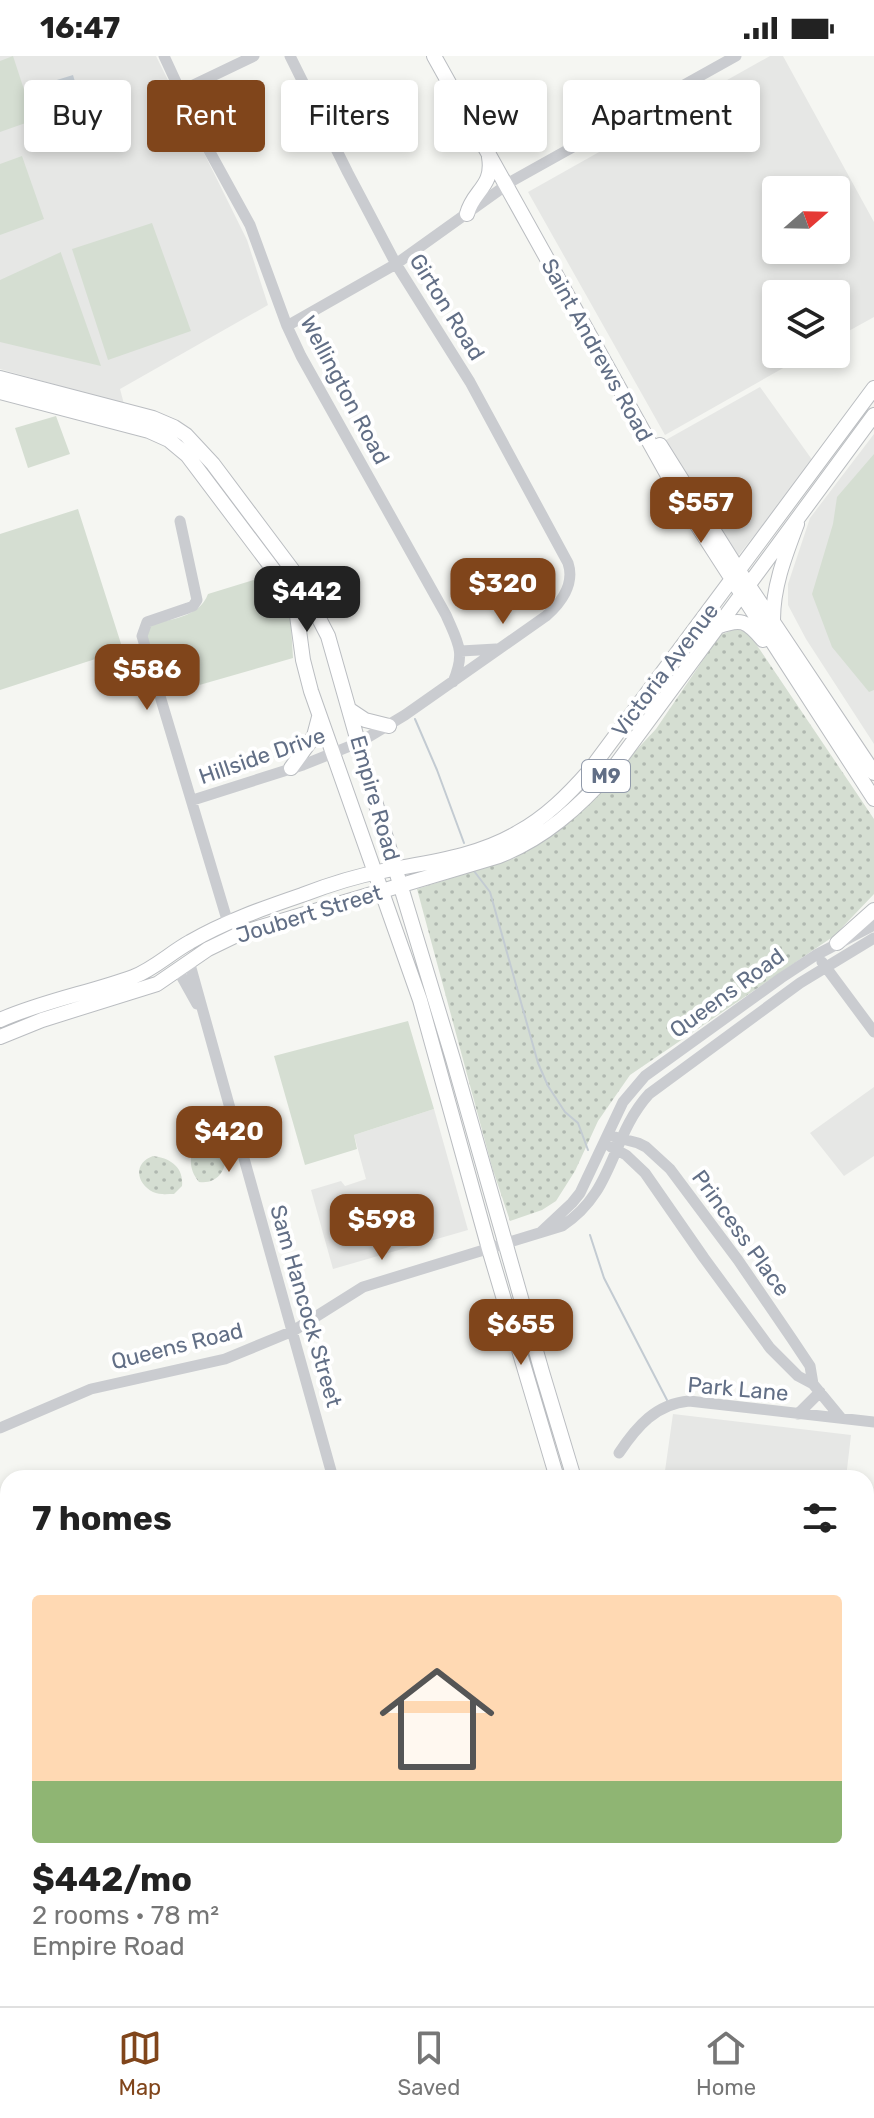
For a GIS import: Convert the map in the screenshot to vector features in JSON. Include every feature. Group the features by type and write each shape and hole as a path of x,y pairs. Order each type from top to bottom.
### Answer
{"main road":[{"name":"Saint Andrews Road","path":"434,56 448,80"},
{"name":"Saint Andrews Road","path":"442,56 670,481 745,590 781,656 874,799"},
{"path":"467,214 487,183 490,173 487,152"},
{"name":"Saint Andrews Road","path":"488,152 509,183"},
{"name":"Empire Road","path":"0,378 153,418 174,427 192,440 213,464 304,587 332,647 572,1470"},
{"name":"Victoria Avenue","path":"395,869 475,852 517,834 555,808 590,770 874,388"},
{"name":"Empire Road","path":"0,392 149,431 169,440 187,455 288,589 296,608 303,660 319,715 428,1026 489,1249 555,1470"},
{"name":"Victoria Avenue","path":"401,886 523,846 557,824 585,799 612,770 874,415"},
{"path":"773,620 777,581 803,509"},
{"name":"Saint Andrews Road","path":"745,590 773,620 874,773"},
{"path":"717,627 736,621 745,623 781,656"},
{"path":"350,710 370,722 389,726"},
{"path":"291,768 314,736 319,715"},
{"name":"Joubert Street","path":"0,1020 42,1004 132,978 190,941 228,923 333,884 395,869"},
{"name":"Joubert Street","path":"0,1037 42,1020 157,984 220,942 241,933 401,886"},
{"path":"837,943 874,910"}],"street":[{"name":"Wellington Road","path":"164,56 176,80"},
{"path":"204,80 254,56"},
{"name":"Girton Road","path":"290,56 396,264 470,382 568,563 570,578"},
{"path":"287,326 396,264 509,183 736,56"},
{"name":"Wellington Road","path":"210,152 250,225 301,356 446,615 461,651"},
{"path":"180,521 197,600 193,606 147,622 142,636 228,923"},
{"name":"Hillside Drive","path":"193,800 333,754 389,726 556,607 570,578"},
{"path":"452,683 461,651 491,650 509,643"},
{"name":"Queens Road","path":"541,1232 580,1193 623,1102 645,1076 781,978 837,943 874,925"},
{"name":"Queens Road","path":"0,1428 91,1389 225,1359 293,1331 363,1287 562,1226 586,1208 601,1187 634,1113 657,1087 825,966 874,938"},
{"path":"816,955 874,1032"},
{"name":"Sam Hancock Street","path":"183,966 200,1007 331,1470"},
{"name":"Princess Place","path":"606,1139 619,1144 638,1143 670,1169 792,1339 810,1366 817,1388"},
{"name":"Princess Place","path":"619,1144 645,1173 770,1348 798,1376 817,1388 841,1418"},
{"path":"798,1414 817,1388"},
{"name":"Park Lane","path":"619,1453 646,1418 680,1402 874,1422"}],"shaded area":[{"path":"0,56 156,56 168,80 147,80 147,152 203,152 247,240 268,305 120,389 124,404 0,369"},
{"path":"13,56 24,90 24,124 0,132 0,61"},
{"path":"770,56 783,56 849,176 762,176 762,264 850,264 850,178 874,222 874,317 850,330 850,280 762,280 762,368 783,368 665,435 528,192 599,152 760,152 760,80 727,80"},
{"path":"22,156 44,219 0,235 0,164"},
{"path":"152,223 191,331 108,360 72,249"},
{"path":"61,252 101,366 0,342 0,280"},
{"path":"760,387 813,461 738,556 664,441"},
{"path":"56,416 70,454 28,468 15,428"},
{"path":"874,434 874,744 806,639 788,605 788,584 810,518"},
{"path":"874,454 874,690 869,692 832,647 812,594 833,524 837,497"},
{"path":"78,509 123,650 0,690 0,534"},
{"path":"273,574 290,608 293,658 168,694 146,639 147,625 191,613 208,594"},
{"path":"735,629 748,632 874,819 874,894 834,936 630,1075 598,1121 575,1171 556,1201 542,1210 510,1221 492,1167 417,889 515,858 582,808 656,729 720,635"},
{"path":"408,1021 434,1109 354,1135 357,1149 305,1165 274,1056"},
{"path":"874,1087 874,1156 844,1176 810,1133"},
{"path":"434,1109 468,1230 333,1269 311,1190 341,1181 345,1186 366,1179 354,1135"},
{"path":"211,1137 223,1150 224,1166 216,1178 199,1182 192,1169 192,1155 198,1144"},
{"path":"153,1156 170,1161 181,1174 182,1186 174,1194 155,1193 143,1184 140,1168"},
{"path":"673,1414 851,1435 847,1470 665,1470"}],"water":[{"path":"73,75 74,80 57,80"}],"waterway":[{"path":"415,719 464,843"},
{"path":"474,871 490,892 538,1063 565,1112 578,1123 588,1150"},
{"path":"590,1235 604,1278 667,1400"}]}
